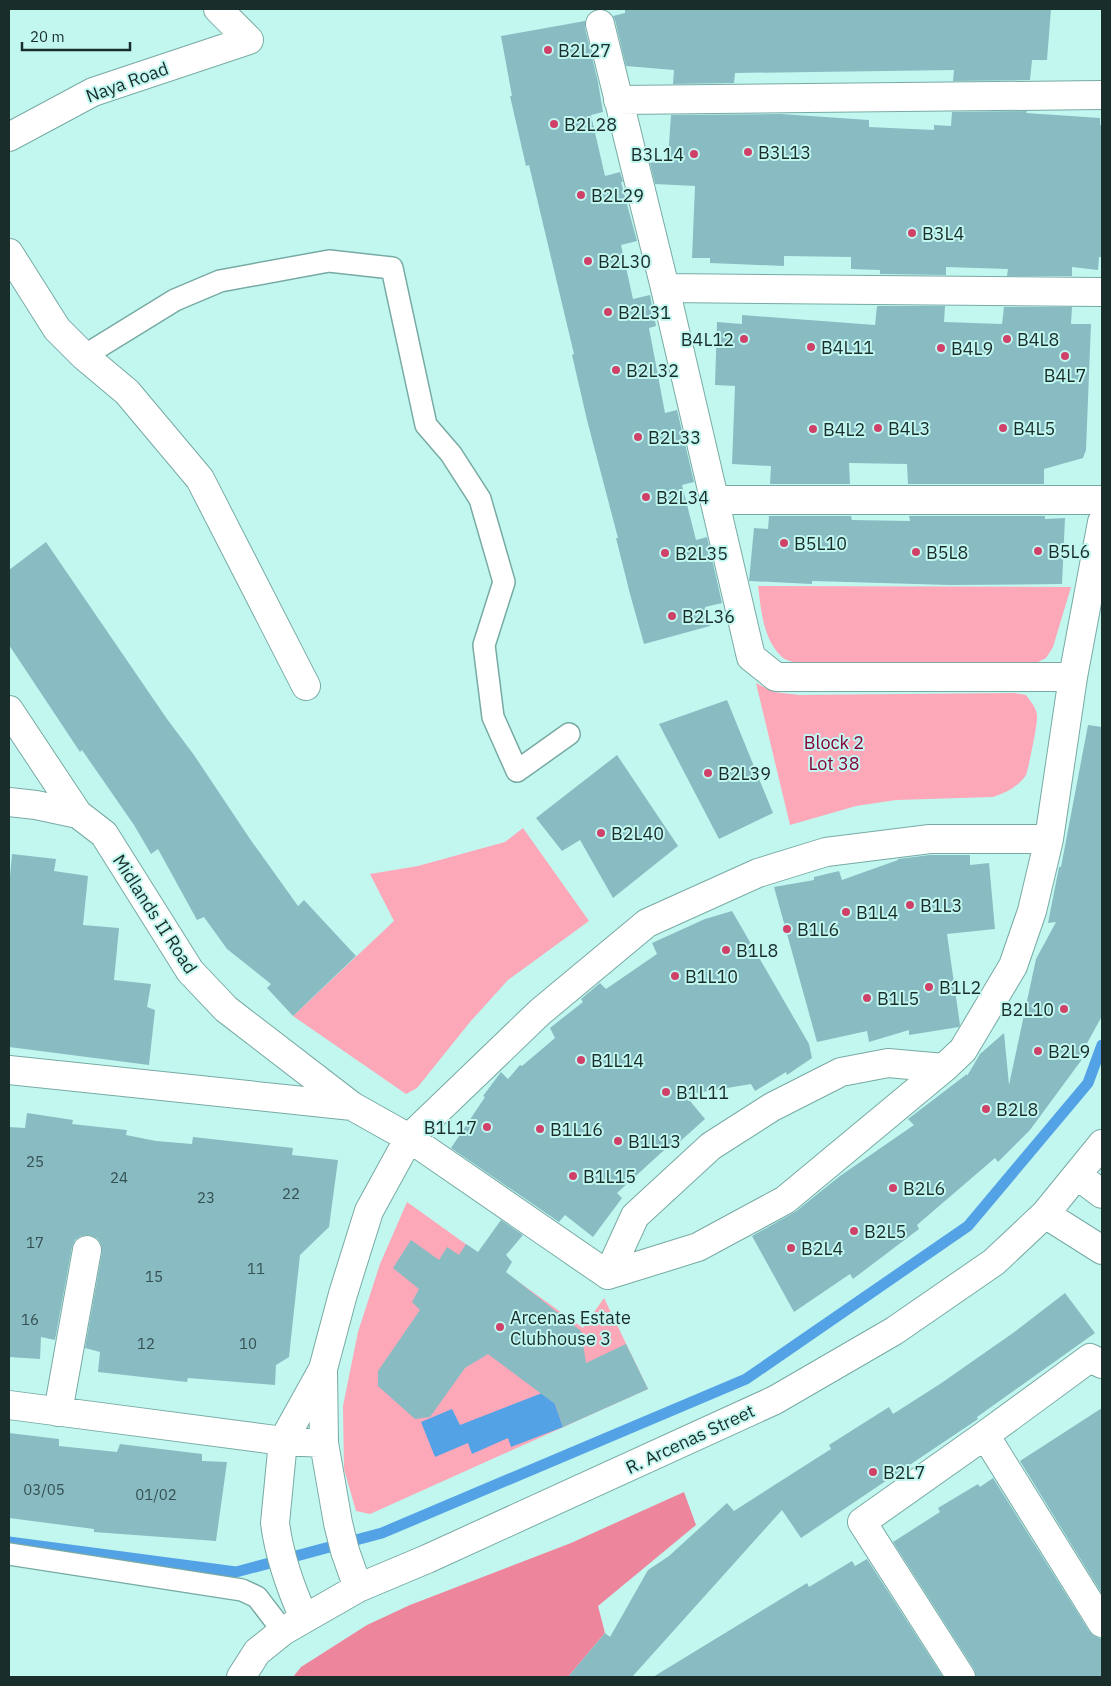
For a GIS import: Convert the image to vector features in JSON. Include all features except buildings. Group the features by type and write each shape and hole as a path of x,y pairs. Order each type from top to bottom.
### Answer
{"street":[{"name":"Naya Road","path":"9,137 93,92 249,40 218,9"},
{"path":"600,24 665,288 751,657 776,677 1073,677"},
{"path":"618,100 1102,95"},
{"path":"9,253 57,329 84,356 127,392 200,478 306,686"},
{"path":"665,288 1102,292"},
{"path":"715,500 1102,500"},
{"path":"608,1275 698,1247 785,1200 944,1068 963,1050 1013,966 1032,911 1049,839 1073,677 1102,522"},
{"name":"Midlands II Road","path":"9,710 78,814 104,834 190,971 226,1009 352,1106 409,1138 608,1275"},
{"path":"9,802 36,805 78,814"},
{"path":"294,1616 274,1523 283,1441 323,1369 343,1294 369,1211 409,1138 540,1012 647,923 758,873 826,852 930,839 1049,839"},
{"path":"608,1275 635,1216 711,1146 772,1107 842,1072 888,1063 944,1068"},
{"path":"9,1070 352,1106"},
{"name":"R. Arcenas Street","path":"241,1677 257,1652 294,1616 356,1583 426,1559 775,1400 894,1331 994,1262 1045,1214 1102,1144"},
{"path":"1077,1175 1102,1194"},
{"path":"1045,1214 1102,1250"},
{"path":"58,1412 87,1250"},
{"path":"962,1677 862,1522 986,1435 1090,1358 1102,1364"},
{"path":"323,1369 324,1443 338,1523 356,1583"},
{"path":"9,1405 283,1441 324,1443"},
{"path":"986,1435 1102,1623"}],"lane":[{"path":"84,356 176,300 220,281 330,261 392,268 426,425 451,454 480,499 504,582 484,644 493,717 517,771 569,734"},
{"path":"9,1554 242,1590 294,1616"}],"green space":[{"path":"758,586 1071,587 1053,647 1046,658 1036,663 796,663 782,657 771,642 764,624"},
{"name":"Block 2 Lot 38","path":"756,683 774,692 799,695 1014,693 1026,695 1035,707 1037,720 1026,775 1012,789 993,797 896,800 856,806 790,825"},
{"path":"523,828 589,921 508,980 470,1022 417,1088 406,1094 293,1016 394,921 370,874 418,866 505,842"},
{"path":"407,1202 583,1328 604,1298 648,1389 370,1514 356,1511 344,1469 343,1406 358,1332 380,1264"}],"shaded area":[{"path":"684,1492 696,1525 598,1606 605,1633 568,1677 293,1677 301,1667 367,1625 410,1605 571,1543"}],"water":[{"path":"550,1390 563,1427 511,1447 508,1438 472,1454 468,1443 435,1457 421,1422 452,1409 460,1425"}],"waterway":[{"path":"9,1542 236,1572 382,1533 746,1379 968,1226 1088,1083 1102,1045"}],"place":[{"name":"B2L27","path":"548,50"},
{"name":"B2L28","path":"554,124"},
{"name":"B3L13","path":"748,152"},
{"name":"B3L14","path":"694,154"},
{"name":"B2L29","path":"581,195"},
{"name":"B3L4","path":"912,233"},
{"name":"B2L30","path":"588,261"},
{"name":"B2L31","path":"608,312"},
{"name":"B4L12","path":"744,339"},
{"name":"B4L8","path":"1007,339"},
{"name":"B4L11","path":"811,347"},
{"name":"B4L9","path":"941,348"},
{"name":"B4L7","path":"1065,356"},
{"name":"B2L32","path":"616,370"},
{"name":"B4L3","path":"878,428"},
{"name":"B4L5","path":"1003,428"},
{"name":"B4L2","path":"813,429"},
{"name":"B2L33","path":"638,437"},
{"name":"B2L34","path":"646,497"},
{"name":"B5L10","path":"784,543"},
{"name":"B5L6","path":"1038,551"},
{"name":"B5L8","path":"916,552"},
{"name":"B2L35","path":"665,553"},
{"name":"B2L36","path":"672,616"},
{"name":"B2L39","path":"708,773"},
{"name":"B2L40","path":"601,833"},
{"name":"B1L3","path":"910,905"},
{"name":"B1L4","path":"846,912"},
{"name":"B1L6","path":"787,929"},
{"name":"B1L8","path":"726,950"},
{"name":"B1L10","path":"675,976"},
{"name":"B1L2","path":"929,987"},
{"name":"B1L5","path":"867,998"},
{"name":"B2L10","path":"1064,1009"},
{"name":"B2L9","path":"1038,1051"},
{"name":"B1L14","path":"581,1060"},
{"name":"B1L11","path":"666,1092"},
{"name":"B2L8","path":"986,1109"},
{"name":"B1L17","path":"487,1127"},
{"name":"B1L16","path":"540,1129"},
{"name":"B1L13","path":"618,1141"},
{"name":"B1L15","path":"573,1176"},
{"name":"B2L6","path":"893,1188"},
{"name":"B2L5","path":"854,1231"},
{"name":"B2L4","path":"791,1248"},
{"name":"Arcenas Estate Clubhouse 3","path":"500,1327"},
{"name":"B2L7","path":"873,1472"}]}
